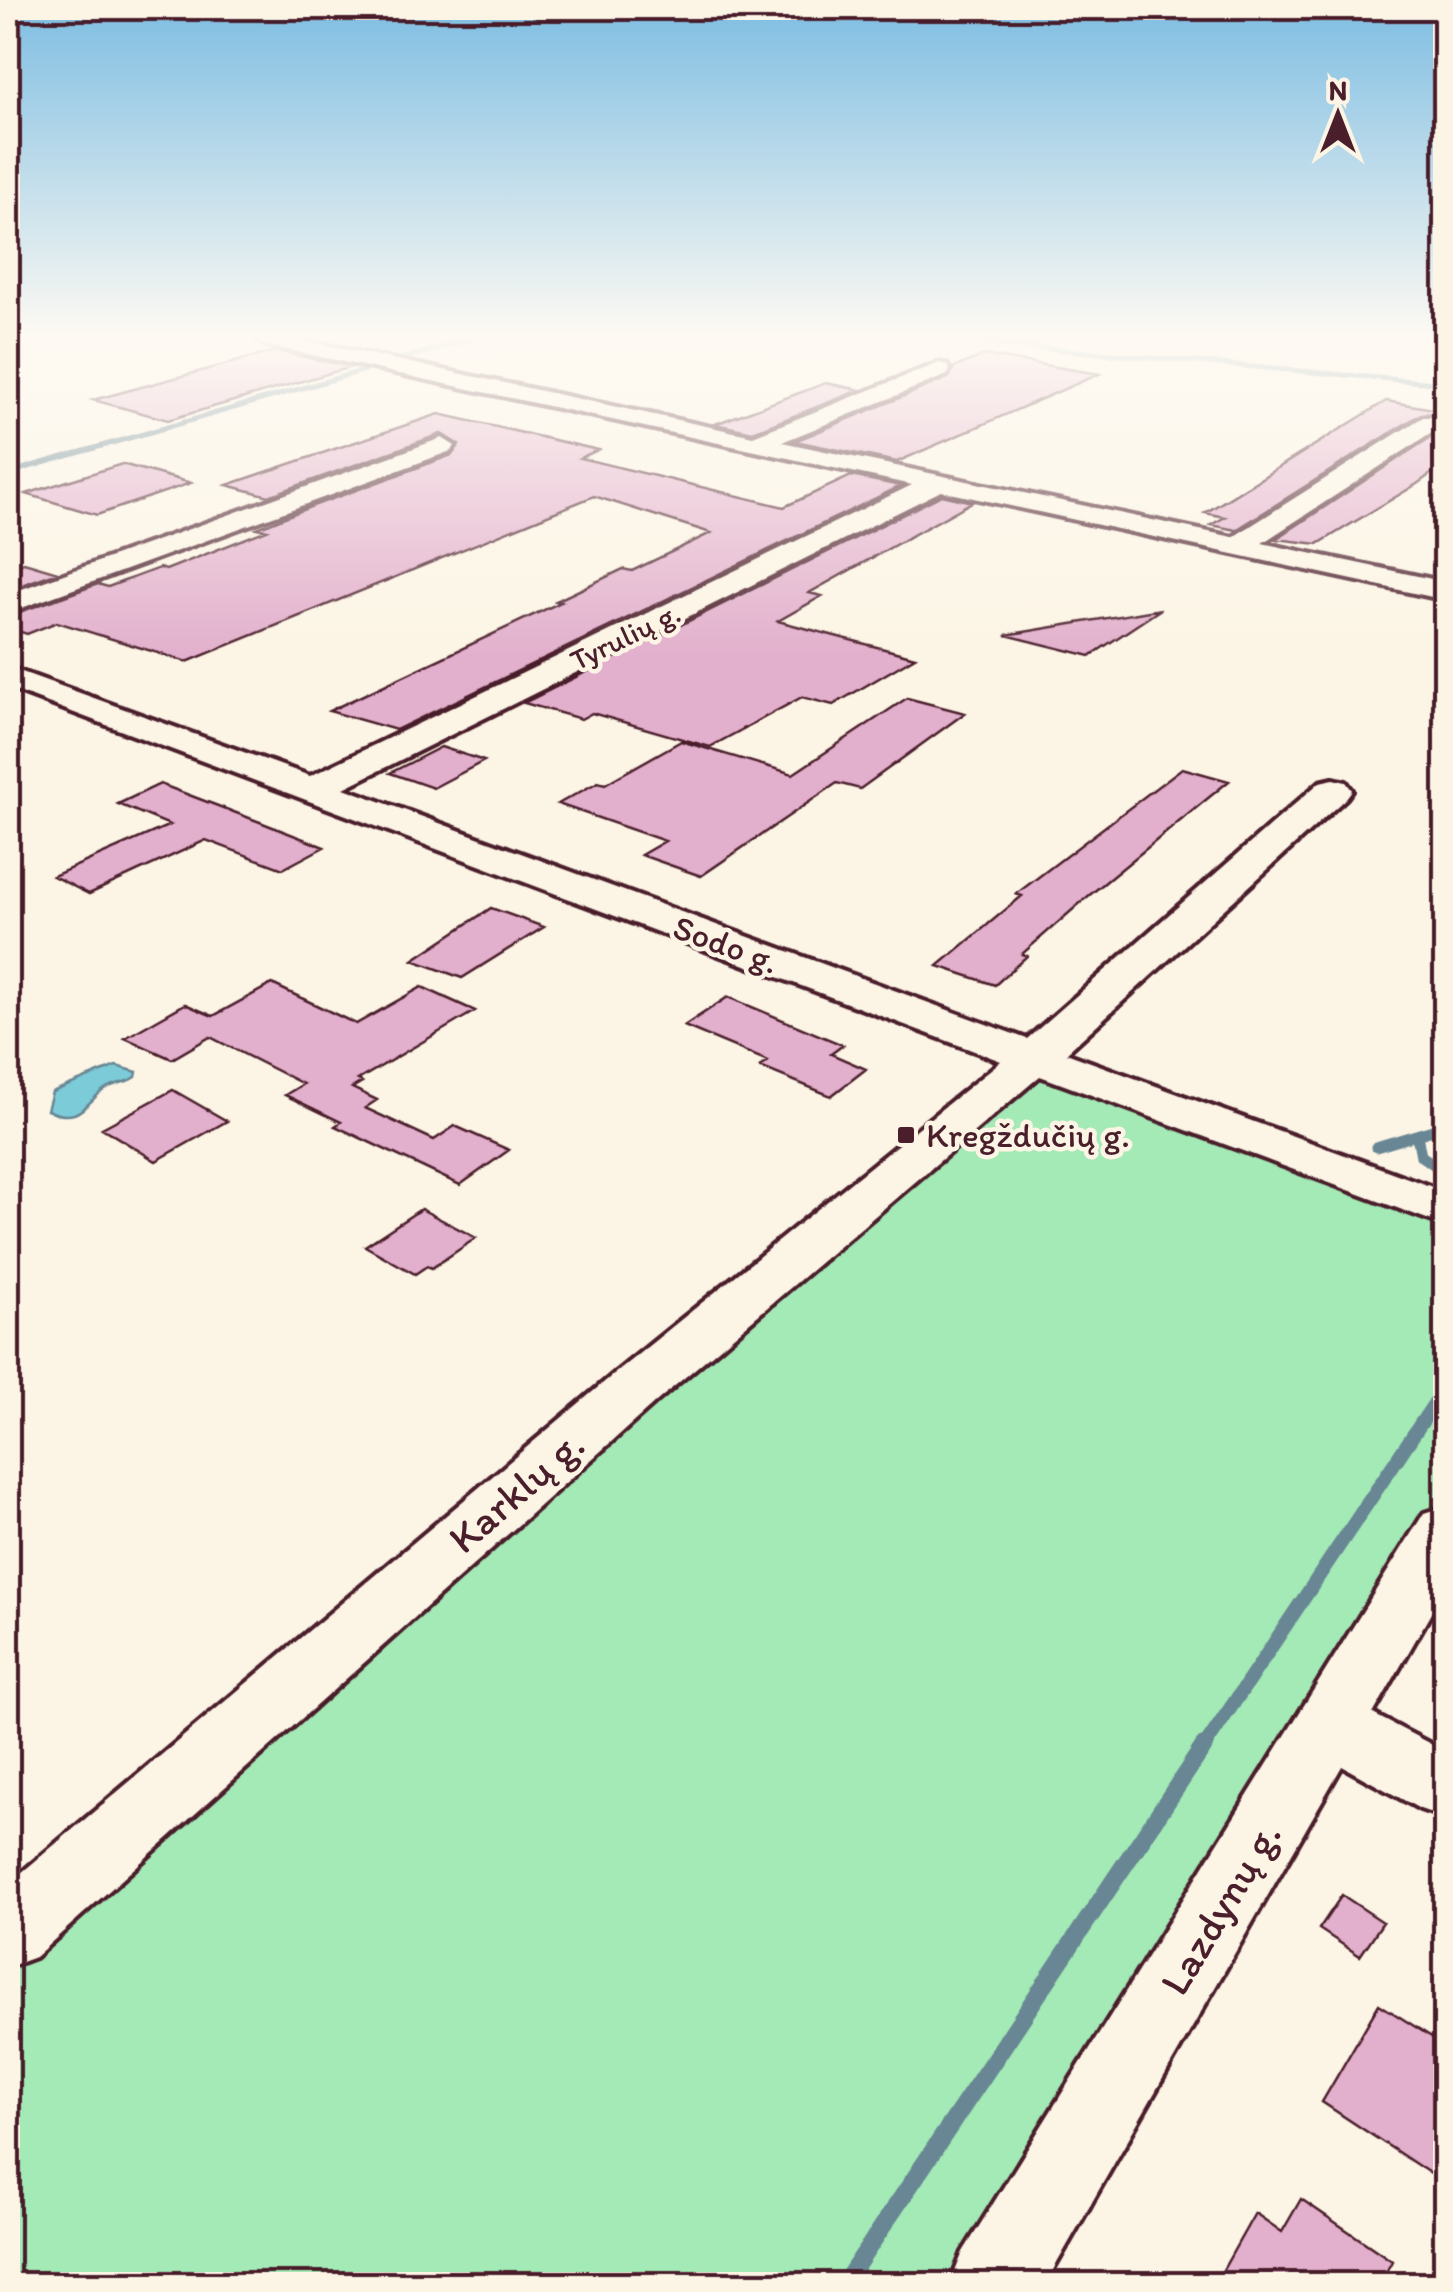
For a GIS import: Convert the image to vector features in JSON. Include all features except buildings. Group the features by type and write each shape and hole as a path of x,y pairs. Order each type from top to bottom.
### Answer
{"street":[{"path":"8,604 442,446"},
{"path":"771,446 1446,591"},
{"path":"1238,546 1395,446"},
{"name":"Tyrulių g.","path":"311,790 940,482"},
{"name":"Sodo g.","path":"8,677 1446,1210"},
{"path":"1032,1059 1333,790"},
{"name":"Karklų g.","path":"8,1932 636,1386 1032,1059"},
{"name":"Lazdynų g.","path":"994,2284 1446,1530"},
{"path":"1330,1725 1446,1787"}],"green space":[{"path":"1032,1059 1445,1210 1445,1530 995,2284 8,2284 8,1932 636,1387"}],"water":[{"path":"116,1066 137,1072 136,1077 105,1089 74,1114 47,1110 52,1092"}],"waterway":[{"path":"8,473 102,446"},
{"path":"1376,1147 1446,1126"},
{"path":"1417,1135 1421,1156 1446,1172"},
{"path":"1203,1749 1446,1386"},
{"path":"844,2284 1204,1746"}],"place":[{"name":"Kregždučių g.","path":"906,1135"}]}
